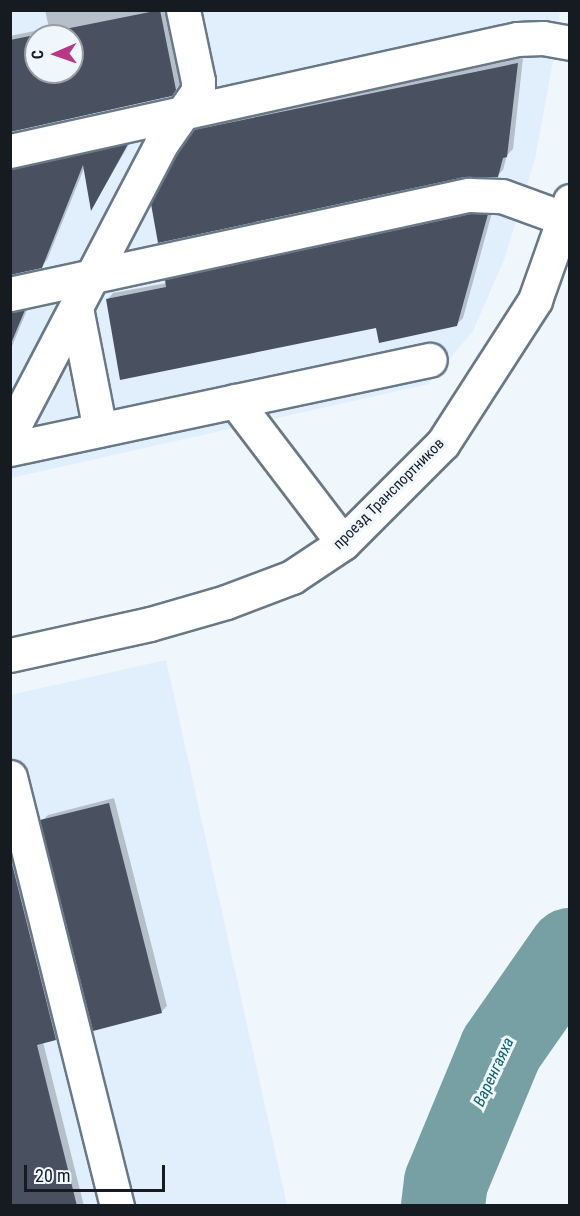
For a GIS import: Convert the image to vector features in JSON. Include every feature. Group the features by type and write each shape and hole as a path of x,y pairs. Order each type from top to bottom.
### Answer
{"street":[{"path":"10,433 161,144 193,101 198,81 183,10"},
{"path":"10,152 517,39 543,38 570,43"},
{"path":"10,294 469,195 502,196 567,210"},
{"path":"130,204 142,266"},
{"name":"проезд Транспортников","path":"10,655 150,624 226,602 292,577 343,543 443,443 535,300 567,210"},
{"path":"76,308 99,429"},
{"path":"10,448 430,360"},
{"path":"235,401 343,543"},
{"path":"10,777 117,1206"}],"shaded area":[{"path":"10,11 560,11 557,40 535,159 504,260 473,331 429,384 11,478"},
{"path":"166,660 287,1205 11,1205 10,695"}],"building":[{"path":"160,10 176,90 172,96 10,132 10,40 24,37 24,84 84,84 84,25"},
{"path":"518,63 507,157 503,158 498,177 465,177 158,243 151,204 177,154 194,130"},
{"path":"128,144 91,211 83,165 42,268 10,275 10,169"},
{"path":"471,214 488,214 457,326 379,343 376,328 120,380 106,299 166,287 165,280"},
{"path":"25,310 12,341 10,340 10,312"},
{"path":"109,803 162,1013 93,1031 40,820"},
{"path":"10,856 56,1040 37,1045 77,1206 10,1206"}],"waterway":[{"name":"Варенгаяха","path":"443,1206 446,1182 501,1049 570,950"}]}
